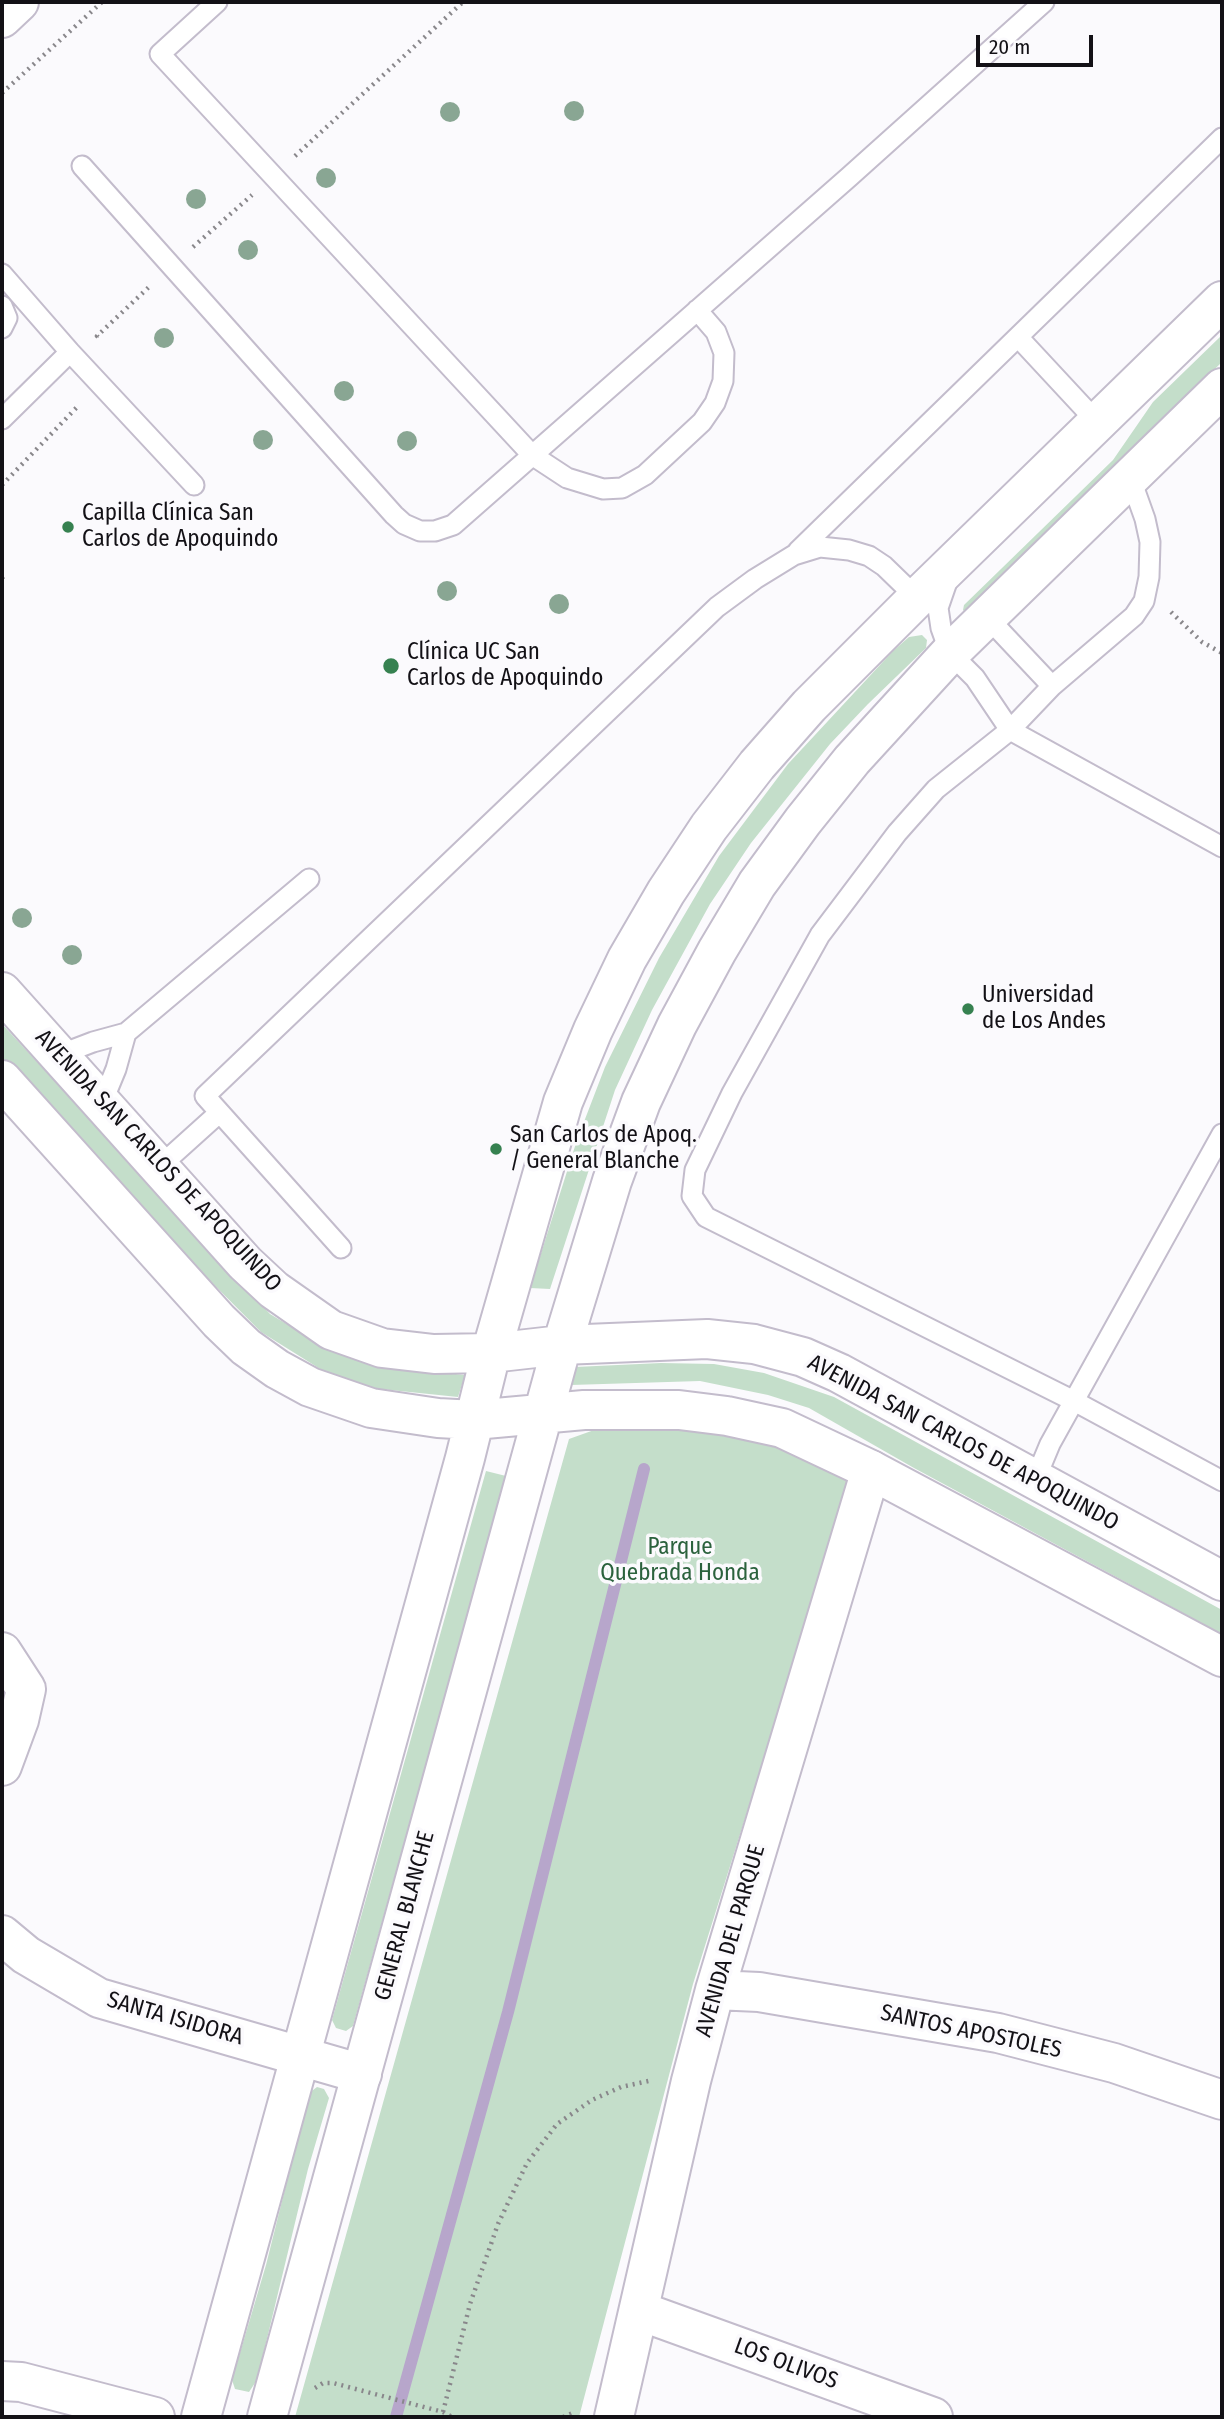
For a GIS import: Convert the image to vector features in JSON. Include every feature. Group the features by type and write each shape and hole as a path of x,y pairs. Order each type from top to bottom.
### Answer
{"street":[{"path":"2,18 19,2"},
{"path":"201,2417 491,1353 563,1102 593,1030 627,960 666,892 709,827 757,765 809,706 967,548 1222,301"},
{"name":"GENERAL BLANCHE","path":"267,2417 562,1345 612,1181 641,1102 677,1025 757,884 852,760 950,653 1222,388"},
{"name":"AVENIDA SAN CARLOS DE APOQUINDO","path":"2,992 245,1263 274,1290 331,1330 370,1345 434,1354 491,1353 562,1345 707,1339 754,1344 803,1357 839,1373 1222,1581"},
{"path":"2,1080 219,1321 246,1347 277,1370 310,1387 371,1409 403,1414 474,1420 584,1410 679,1410 727,1416 782,1428 871,1470 1222,1657"},
{"name":"AVENIDA DEL PARQUE","path":"614,2417 691,2081 715,1990 871,1470"},
{"path":"2,1652 26,1689 19,1720 2,1766"},
{"name":"SANTA ISIDORA","path":"2,1935 26,1955 99,1998 362,2074"},
{"name":"SANTOS APOSTOLES","path":"715,1990 760,1992 998,2033 1114,2063 1222,2100"},
{"name":"LOS OLIVOS","path":"640,2311 933,2417"},
{"path":"8,2376 155,2417"}],"lane":[{"path":"217,2 160,54 531,455 567,478 603,489 622,488 645,475 702,422 715,402 723,381 724,353 716,332 697,310"},
{"path":"82,166 404,524 420,531 435,531 453,526 860,168 1044,2"},
{"path":"341,1248 205,1096 717,607 794,555 1222,138"},
{"path":"2,274 70,352 194,485"},
{"path":"2,306 7,318 2,328"},
{"path":"1018,337 1097,422"},
{"path":"2,419 70,352"},
{"path":"1129,477 1145,519 1150,542 1149,577 1144,601 1134,616 1052,686 1010,730 936,789 897,833 820,935 732,1093 695,1170 692,1196 706,1217 1074,1401 1222,1480"},
{"path":"794,555 820,547 849,550 869,556 884,566 917,598"},
{"path":"967,548 944,587 938,608 941,628 950,653 975,678 1010,730 1222,847"},
{"path":"987,617 1052,686"},
{"path":"59,1055 126,1033 309,879"},
{"path":"102,1103 116,1069 126,1033"},
{"path":"159,1167 219,1113"},
{"path":"1035,1480 1050,1444 1222,1134"}],"path":[{"path":"2,93 102,2"},
{"path":"2,485 100,384"},
{"path":"1149,577 1175,618 1202,642 1222,653"},
{"path":"2,578 6,583"},
{"path":"443,2412 470,2304 498,2224 527,2163 557,2124 592,2100 621,2087 652,2080 691,2081"},
{"path":"375,2394 443,2412 452,2417"}],"green space":[{"path":"1222,335 1222,362 965,612 964,605 1113,460 1153,402"},
{"path":"922,635 927,640 926,648 830,744 751,843 710,904 652,1010 615,1090 550,1289 530,1288 577,1140 605,1067 659,958 719,856 788,764 893,651 909,637"},
{"path":"2,1024 270,1314 318,1343 372,1365 465,1375 458,1397 371,1388 325,1372 261,1332 129,1199 2,1057"},
{"path":"661,1363 714,1364 764,1373 834,1397 1222,1610 1222,1634 914,1468 809,1408 768,1395 700,1381 571,1385 569,1377 575,1367"},
{"name":"Parque Quebrada Honda","path":"650,1410 856,1465 693,1984 579,2417 295,2417 569,1439"},
{"path":"486,1471 506,1476 353,2026 346,2031 336,2028 332,2020"},
{"path":"317,2087 324,2089 329,2098 308,2169 257,2380 249,2392 235,2389 232,2380 266,2265 309,2093"}],"waterway":[{"path":"396,2417 508,2012 644,1469"}],"place":[{"name":"Capilla Clínica San Carlos de Apoquindo","path":"68,527"},
{"name":"Clínica UC San Carlos de Apoquindo","path":"391,666"},
{"name":"Universidad de Los Andes","path":"968,1009"},
{"name":"San Carlos de Apoq. / General Blanche","path":"496,1149"}]}
